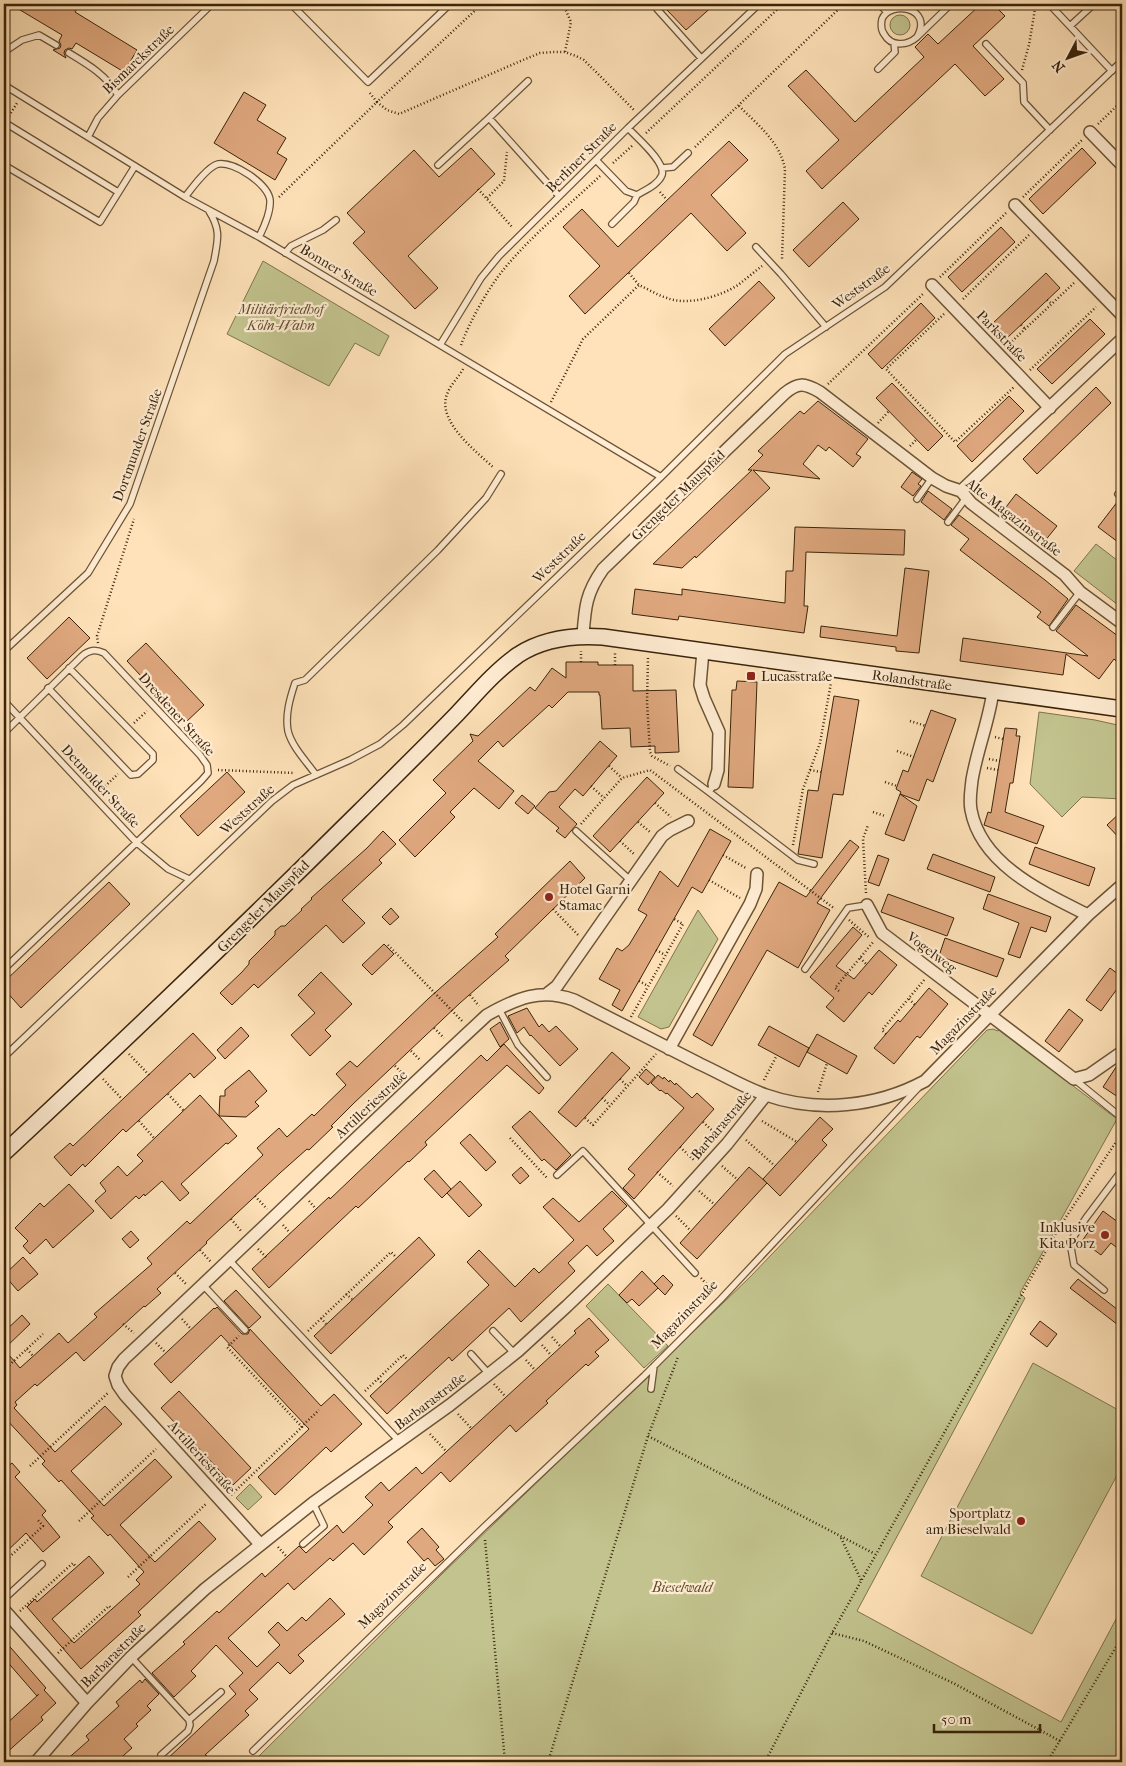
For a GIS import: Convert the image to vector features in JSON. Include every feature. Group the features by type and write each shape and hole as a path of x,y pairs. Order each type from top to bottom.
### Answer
{"main road":[{"name":"Rolandstraße","path":"518,655 551,640 649,643 1122,709"},
{"name":"Grengeler Mauspfad","path":"4,1153 218,952 500,670 518,655"}],"street":[{"path":"1090,132 1122,166"},
{"path":"1015,204 1122,315"},
{"name":"Parkstraße","path":"932,285 1050,408"},
{"path":"964,495 1122,339"},
{"name":"Grengeler Mauspfad","path":"582,641 586,605 592,585 603,569 792,387 802,384 816,390"},
{"name":"Alte Magazinstraße","path":"816,390 932,478 964,495 1065,575 1080,592 1122,623"},
{"path":"703,651 700,685 719,732 718,770 712,788"},
{"path":"992,691 972,778 970,799 973,820 980,836 990,850 1007,866 1034,886 1088,915"},
{"path":"548,994 557,986 662,836 684,823"},
{"path":"667,1047 750,904 756,889 757,874"},
{"name":"Magazinstraße","path":"925,1081 1088,915 1122,885"},
{"name":"Vogelweg","path":"867,905 878,937 932,970 1074,1079"},
{"name":"Artilleriestraße","path":"260,1544 125,1395 115,1376 118,1367 124,1359 230,1260 291,1199 488,1015 513,1001 548,994 561,995 762,1093 793,1103 813,1106 836,1106 859,1103 910,1088 925,1081"},
{"path":"1074,1079 1089,1075 1122,1052"},
{"name":"Barbarastraße","path":"36,1762 87,1703 131,1657 198,1595 313,1503 450,1406 567,1306 668,1209 737,1132 762,1093"},
{"name":"Barbarastraße","path":"8,1614 87,1703"}],"lane":[{"name":"Bismarckstraße","path":"88,137 98,118 118,95 212,4"},
{"path":"290,4 368,82 450,4"},
{"path":"663,4 657,9 702,58"},
{"name":"Berliner Straße","path":"440,345 481,278 499,256 628,128 760,4"},
{"path":"879,4 886,12"},
{"path":"917,37 921,24 920,17 911,7 904,4 897,5 882,17 884,35 894,43 906,44 917,37 951,4"},
{"path":"1070,26 1094,4"},
{"path":"1052,7 1112,71"},
{"path":"4,52 22,40 39,35 56,45"},
{"path":"878,69 895,52 894,43"},
{"path":"986,44 1023,83 1024,102 1050,130"},
{"path":"69,53 94,68 110,83 118,95"},
{"name":"Weststraße","path":"4,1057 188,879 272,801 293,785 350,760 380,744 403,725 661,477 785,354 885,287 1122,61"},
{"path":"438,165 528,81"},
{"name":"Bonner Straße","path":"4,85 185,197 258,237 661,477"},
{"path":"489,118 559,196"},
{"path":"4,129 7,124 118,192"},
{"path":"612,224 634,202 637,195 656,184 662,174 662,168 655,158 628,128"},
{"path":"662,168 674,167 688,154"},
{"path":"596,160 626,191 637,195"},
{"path":"185,197 200,178 217,164 229,165 246,172 264,187 270,199 264,226 258,237"},
{"path":"4,165 100,222 135,166"},
{"name":"Dortmunder Straße","path":"4,651 88,573 130,504 214,261 218,235 215,221 208,210"},
{"path":"285,253 291,246 323,230 336,220"},
{"path":"756,247 826,327"},
{"path":"316,775 297,749 288,730 288,704 295,683 305,680 404,584 486,498 500,474"},
{"path":"917,499 932,478"},
{"path":"948,522 964,495"},
{"path":"1053,626 1080,592"},
{"path":"4,733 87,652 99,650"},
{"name":"Dresdener Straße","path":"4,968 137,843 201,781 208,771 207,765 200,755 104,653 99,650"},
{"path":"48,688 131,775 138,774 153,760 153,754 69,668"},
{"name":"Detmolder Straße","path":"4,700 137,843 168,869 188,879"},
{"path":"678,769 712,788 798,860 814,864"},
{"path":"576,831 630,880"},
{"path":"805,969 848,908 867,905"},
{"path":"499,1009 518,1045 547,1077"},
{"path":"1074,1079 1122,1118"},
{"name":"Magazinstraße","path":"252,1751 654,1366 721,1299 925,1081"},
{"path":"557,1175 583,1151 695,1272"},
{"path":"1104,1290 1074,1265 1070,1242 1122,1170"},
{"path":"230,1260 400,1442"},
{"path":"203,1285 245,1330"},
{"path":"493,1331 514,1353"},
{"path":"471,1354 489,1374"},
{"path":"651,1389 654,1366"},
{"path":"304,1544 324,1526 313,1503"},
{"path":"4,1599 42,1564"},
{"path":"131,1657 188,1720 190,1725 188,1731 161,1755"},
{"path":"188,1720 221,1692"}],"path":[{"path":"269,206 482,4"},
{"path":"563,4 571,22 565,52"},
{"path":"688,154 844,4"},
{"path":"1018,78 1025,65 1030,45 1035,9 1033,4"},
{"path":"1035,9 1041,4"},
{"path":"368,82 366,88 377,102"},
{"path":"816,390 878,337 1121,104"},
{"path":"12,110 15,106"},
{"path":"739,106 774,143 783,156 785,169 781,274"},
{"path":"487,198 504,181 509,140"},
{"path":"1065,156 1069,161"},
{"path":"1038,182 1042,186"},
{"path":"478,190 519,235"},
{"path":"1037,227 886,369 955,442 1106,298"},
{"path":"984,235 988,239"},
{"path":"957,260 961,265"},
{"path":"629,273 638,285 668,299 686,301 720,294 737,286 768,261"},
{"path":"998,354 1083,274"},
{"path":"548,410 583,339 638,285"},
{"path":"1047,300 1052,304"},
{"path":"904,312 908,316"},
{"path":"1021,325 1025,329"},
{"path":"878,337 881,341"},
{"path":"463,370 447,393 445,407 448,417 461,437 500,474"},
{"path":"99,650 96,636 134,518 124,514"},
{"path":"581,662 582,641"},
{"path":"649,643 648,711 650,752 660,762 678,769"},
{"path":"615,665 615,648 622,649"},
{"path":"788,852 795,839 803,789 821,738 832,678"},
{"path":"128,728 154,705"},
{"path":"827,708 832,708"},
{"path":"648,711 653,711"},
{"path":"910,721 926,726"},
{"path":"821,738 827,739"},
{"path":"649,739 654,739"},
{"path":"897,751 914,757"},
{"path":"208,771 223,769 295,773 310,766"},
{"path":"609,766 622,778"},
{"path":"94,797 125,768"},
{"path":"576,831 622,778 650,770 843,915 878,937 835,988 839,992"},
{"path":"810,770 821,772"},
{"path":"885,782 897,786"},
{"path":"591,786 604,798"},
{"path":"655,802 684,823"},
{"path":"800,807 805,808"},
{"path":"873,812 886,816"},
{"path":"867,905 863,839 868,825"},
{"path":"795,839 800,840"},
{"path":"620,841 643,862"},
{"path":"723,855 757,874"},
{"path":"709,880 750,904"},
{"path":"553,908 586,944"},
{"path":"626,1026 683,924 674,919"},
{"path":"388,945 471,1030"},
{"path":"656,950 665,955"},
{"path":"860,958 866,964"},
{"path":"886,1034 882,1030 932,970"},
{"path":"639,981 648,986"},
{"path":"908,999 915,1005"},
{"path":"585,1118 593,1125 627,1086 667,1047"},
{"path":"127,1051 149,1074"},
{"path":"762,1093 777,1055"},
{"path":"813,1106 827,1063"},
{"path":"101,1077 122,1099"},
{"path":"620,1080 627,1086"},
{"path":"168,1094 184,1111"},
{"path":"602,1098 610,1106"},
{"path":"750,1113 770,1128 797,1142"},
{"path":"139,1121 154,1138"},
{"path":"703,1122 727,1144"},
{"path":"737,1132 775,1166"},
{"path":"765,1762 875,1554 1060,1226 1122,1133"},
{"path":"510,1138 550,1181 557,1175"},
{"path":"680,1147 704,1169"},
{"path":"714,1158 738,1180"},
{"path":"657,1172 681,1194"},
{"path":"691,1183 715,1205"},
{"path":"668,1209 691,1231"},
{"path":"302,1337 391,1252 396,1258"},
{"path":"695,1272 721,1299"},
{"path":"346,1294 352,1300"},
{"path":"321,1318 326,1324"},
{"path":"245,1330 227,1347 301,1427"},
{"path":"548,1762 648,1436 688,1331"},
{"path":"8,1374 4,1370 43,1334"},
{"path":"26,1349 33,1356"},
{"path":"358,1398 403,1355 408,1360"},
{"path":"239,1361 242,1358"},
{"path":"378,1379 383,1384"},
{"path":"30,1466 118,1384"},
{"path":"264,1387 267,1384"},
{"path":"450,1406 471,1428"},
{"path":"288,1413 291,1410"},
{"path":"128,1577 267,1460 319,1410"},
{"path":"422,1426 446,1451"},
{"path":"292,1436 296,1441"},
{"path":"648,1436 875,1554"},
{"path":"79,1521 166,1440"},
{"path":"267,1460 271,1464"},
{"path":"4,1562 43,1526 37,1520"},
{"path":"484,1527 505,1762"},
{"path":"840,1536 861,1580"},
{"path":"18,1541 22,1545"},
{"path":"8,1614 47,1586 73,1563 76,1567"},
{"path":"47,1586 50,1590"},
{"path":"49,1661 86,1630 109,1606 112,1609"},
{"path":"832,1633 864,1641 955,1684 1060,1741"},
{"path":"1047,1762 1122,1637"}],"green space":[{"path":"896,15 904,15 910,21 910,29 904,35 896,35 890,29 890,21"},
{"name":"Militärfriedhof Köln-Wahn","path":"263,261 389,336 379,356 355,343 329,386 227,334"},
{"path":"1096,544 1122,564 1122,608 1074,571"},
{"path":"1039,712 1122,726 1122,799 1082,797 1062,817 1030,784"},
{"path":"698,910 718,939 669,1027 661,1029 638,1017"},
{"name":"Bieselwald","path":"987,1030 999,1030 1117,1119 1020,1293 1025,1298 857,1611 1061,1722 1122,1608 1122,1762 253,1762 442,1574 750,1277"},
{"path":"608,1284 668,1346 644,1368 586,1306"},
{"name":"Sportplatz am Bieselwald","path":"1033,1363 1122,1412 1122,1466 1032,1634 921,1576"},
{"path":"250,1484 262,1497 248,1510 236,1498"}],"building":[{"path":"10,4 80,4 75,12 137,50 124,72 76,43 72,49 65,50 66,58 53,50 60,48 59,41 62,35"},
{"path":"674,4 715,4 686,30 667,10"},
{"path":"981,4 993,4 1005,16 973,46 1004,79 985,96 955,64 822,189 806,171 839,140 788,86 806,70 855,122 924,57 915,47 928,34 938,44"},
{"path":"244,92 266,105 257,120 286,138 277,153 287,159 275,180 214,143"},
{"path":"729,141 748,160 711,195 746,233 727,251 691,213 585,314 569,296 600,266 563,227 582,209 618,247"},
{"path":"471,148 495,174 408,256 438,288 415,309 353,243 365,232 347,213 414,150 439,177"},
{"path":"1082,148 1096,163 1043,214 1029,199"},
{"path":"843,202 859,219 809,267 793,250"},
{"path":"1001,227 1015,242 962,292 948,277"},
{"path":"1046,273 1060,288 1007,338 993,323"},
{"path":"759,281 775,298 725,346 709,329"},
{"path":"921,303 935,318 882,369 868,354"},
{"path":"1090,319 1105,334 1052,384 1037,369"},
{"path":"892,383 943,436 928,451 876,398"},
{"path":"1096,387 1111,403 1037,474 1023,459"},
{"path":"1009,396 1024,411 972,462 957,446"},
{"path":"818,401 868,439 856,454 861,457 853,467 829,447 826,451 818,445 803,464 820,479 753,470 770,488 696,558 695,556 682,568 653,564 752,470 748,470 763,455 758,451 800,411 804,414"},
{"path":"912,472 922,479 918,484 921,486 913,496 901,487"},
{"path":"928,491 952,509 944,520 921,502"},
{"path":"1016,494 1057,526 1044,542 1003,511"},
{"path":"1118,501 1122,503 1122,545 1098,527"},
{"path":"959,515 1068,599 1049,626 1037,617 1041,612 960,550 969,539 951,525"},
{"path":"795,527 905,530 904,555 806,552 804,606 808,606 804,633 679,616 678,620 632,614 635,589 682,595 682,589 785,603 786,571 793,571"},
{"path":"905,568 929,571 919,653 896,651 896,647 820,637 821,626 897,636"},
{"path":"1076,605 1122,639 1122,666 1114,659 1099,679 1066,654 1063,675 960,661 963,638 1088,656 1056,631"},
{"path":"69,617 90,638 47,679 27,658"},
{"path":"146,643 204,705 185,723 127,661"},
{"path":"566,662 598,662 598,665 633,665 633,691 676,690 679,752 655,753 655,746 631,747 630,728 602,729 599,692 568,692 552,708 549,705 503,747 498,741 478,761 514,791 499,809 474,788 450,812 455,817 415,857 399,840 446,793 433,780 473,741 470,734 478,736 530,687 535,691 552,668 566,678"},
{"path":"737,681 757,682 753,788 728,787 732,690 736,690"},
{"path":"834,696 859,700 843,795 833,794 822,858 798,854 808,790 818,791"},
{"path":"931,710 956,719 933,782 927,779 919,801 900,794 901,792 896,789 903,770 908,772"},
{"path":"1005,728 1017,729 1016,736 1020,736 1013,783 1010,783 1005,812 1044,826 1037,844 984,825 988,812 991,813"},
{"path":"600,741 617,756 583,796 575,789 559,807 577,824 565,838 556,831 559,828 535,808 549,792 556,791"},
{"path":"227,772 245,792 198,836 180,816"},
{"path":"647,777 664,793 610,852 593,836"},
{"path":"900,794 917,806 904,841 885,834"},
{"path":"522,795 535,806 528,814 515,803"},
{"path":"1122,811 1122,841 1107,825"},
{"path":"710,829 731,841 702,893 692,887 622,1011 612,1005 620,990 599,979 617,948 622,951 629,945 647,915 638,910 660,871 678,887"},
{"path":"383,831 396,844 379,860 382,863 342,900 365,923 343,943 326,925 258,988 254,984 232,1005 220,993 242,972 249,964 249,961 275,935 275,931 281,926 285,926 302,910 311,898 367,848"},
{"path":"850,840 859,847 817,903 830,910 798,968 767,950 712,1046 693,1035 779,882 806,897"},
{"path":"1035,847 1095,868 1089,886 1029,864"},
{"path":"933,854 995,877 990,892 927,869"},
{"path":"878,855 889,859 879,886 868,882"},
{"path":"570,861 585,878 505,956 509,960 460,1003 354,1103 309,1150 307,1149 280,1173 206,1242 157,1289 161,1293 144,1306 84,1361 76,1352 37,1386 35,1384 15,1402 17,1405 14,1408 55,1452 105,1406 122,1424 71,1471 104,1506 155,1459 172,1477 120,1525 155,1562 199,1521 216,1539 138,1612 141,1615 81,1669 27,1607 35,1599 37,1602 89,1556 104,1573 52,1619 74,1643 140,1584 136,1580 144,1572 110,1534 108,1536 91,1518 94,1516 61,1480 59,1482 42,1464 45,1461 4,1417 4,1349 20,1368 59,1333 68,1343 97,1317 94,1314 152,1264 147,1258 187,1221 190,1224 263,1155 257,1148 279,1128 287,1137 312,1114 314,1116 346,1085 336,1074 350,1061 357,1067 429,998 498,937 495,934"},
{"path":"109,882 130,904 21,1008 4,989 4,982"},
{"path":"888,894 954,918 947,936 881,912"},
{"path":"988,894 1051,917 1046,932 1031,927 1020,958 1008,954 1019,923 983,909"},
{"path":"391,908 399,917 390,925 382,917"},
{"path":"853,927 862,935 836,966 854,979 879,950 897,965 872,995 869,992 844,1022 826,1007 834,998 810,977"},
{"path":"945,938 1004,959 997,977 939,956"},
{"path":"384,944 394,954 372,975 362,965"},
{"path":"1110,968 1122,977 1122,982 1101,1011 1086,1000"},
{"path":"321,972 352,1004 325,1030 331,1036 310,1056 291,1035 315,1013 298,995"},
{"path":"929,988 948,1004 920,1038 917,1036 894,1064 874,1048 898,1020 900,1022"},
{"path":"527,1008 539,1027 542,1024 549,1032 556,1026 578,1049 560,1066 530,1036 524,1027 517,1033 508,1016"},
{"path":"1069,1009 1083,1020 1059,1052 1045,1041"},
{"path":"500,1022 509,1039 500,1047 490,1029"},
{"path":"769,1026 809,1048 799,1067 758,1045"},
{"path":"241,1027 249,1036 225,1059 217,1050"},
{"path":"193,1033 216,1058 194,1078 190,1073 126,1132 123,1129 85,1167 83,1164 71,1176 54,1157 70,1143 73,1146"},
{"path":"817,1034 857,1056 847,1074 807,1052"},
{"path":"504,1044 544,1088 539,1094 507,1065 425,1142 427,1145 409,1162 358,1208 356,1206 269,1288 252,1269 329,1197 330,1199 481,1055 487,1061"},
{"path":"612,1052 630,1068 576,1127 558,1112"},
{"path":"1122,1061 1122,1091 1118,1097 1103,1087"},
{"path":"646,1069 655,1077 648,1085 639,1077"},
{"path":"249,1070 267,1091 255,1102 259,1106 246,1117 219,1116 220,1096 225,1096 225,1090"},
{"path":"658,1075 663,1079 664,1077 669,1082 670,1080 675,1085 676,1083 692,1098 697,1093 714,1109 634,1199 623,1188 635,1175 628,1169 684,1108 667,1093 660,1091 651,1083"},
{"path":"200,1095 237,1136 228,1144 226,1143 181,1184 189,1193 180,1201 162,1181 145,1196 144,1194 139,1199 136,1196 111,1219 95,1201 106,1191 100,1183 118,1166 127,1176 143,1161 137,1155"},
{"path":"530,1111 571,1155 556,1170 544,1159 542,1161 512,1127"},
{"path":"820,1117 833,1129 822,1140 827,1145 780,1196 763,1179"},
{"path":"470,1134 496,1162 486,1171 460,1143"},
{"path":"521,1167 529,1176 520,1184 512,1175"},
{"path":"749,1167 767,1183 697,1259 680,1243"},
{"path":"434,1170 451,1189 442,1198 424,1179"},
{"path":"460,1181 482,1205 469,1217 447,1193"},
{"path":"69,1184 94,1211 53,1248 46,1239 30,1254 23,1246 28,1241 15,1228 40,1203 44,1207"},
{"path":"612,1191 627,1206 603,1229 614,1241 597,1256 587,1245 568,1263 575,1271 521,1322 509,1308 452,1361 449,1357 387,1414 370,1396 489,1285 467,1262 479,1250 515,1287 534,1268 539,1273 574,1240 543,1207 553,1198 579,1222"},
{"name":"Inklusive Kita Porz","path":"1103,1211 1122,1225 1122,1252 1111,1243 1101,1255 1082,1241"},
{"path":"131,1231 139,1240 130,1248 122,1239"},
{"path":"419,1237 435,1255 331,1354 314,1336"},
{"path":"23,1257 38,1274 18,1291 4,1275"},
{"path":"642,1271 658,1288 639,1306 632,1299 627,1303 619,1295"},
{"path":"663,1275 673,1285 665,1295 654,1284"},
{"path":"1078,1279 1122,1313 1122,1328 1070,1288"},
{"path":"236,1290 261,1317 249,1328 224,1301"},
{"path":"217,1307 242,1334 248,1334 250,1329 321,1406 334,1394 362,1424 331,1452 326,1447 275,1495 258,1477 309,1429 221,1335 171,1383 154,1364"},
{"path":"22,1315 30,1324 4,1349 4,1332"},
{"path":"589,1318 609,1340 595,1352 599,1356 588,1366 586,1364 516,1432 510,1425 450,1482 441,1472 388,1522 393,1527 364,1555 353,1543 333,1561 330,1558 294,1590 288,1583 228,1638 257,1667 280,1645 268,1632 278,1622 287,1631 302,1617 306,1621 330,1598 345,1614 298,1655 304,1661 290,1674 278,1662 249,1690 258,1699 245,1711 249,1715 205,1755 207,1756 200,1762 164,1762 236,1694 229,1686 243,1673 216,1645 191,1671 196,1676 174,1697 152,1673 185,1644 183,1642 217,1611 219,1613 262,1573 265,1577 299,1546 306,1553 337,1525 343,1533 373,1505 365,1497 381,1482 389,1491 416,1467 422,1474 576,1333 574,1331"},
{"path":"1040,1321 1057,1334 1047,1347 1030,1334"},
{"path":"179,1391 251,1468 233,1485 161,1408"},
{"path":"12,1463 20,1472 15,1477 46,1511 42,1515 60,1537 43,1552 26,1533 4,1554 4,1464 7,1467"},
{"path":"422,1528 439,1547 436,1550 444,1559 435,1566 428,1558 424,1561 407,1542"},
{"path":"4,1640 46,1688 44,1690 56,1703 41,1717 43,1720 4,1755 4,1726 37,1696 4,1658"},
{"path":"145,1679 159,1694 147,1706 151,1710 124,1739 132,1748 116,1762 64,1762 89,1740 86,1736 119,1706 116,1702 140,1680 142,1683"}],"place":[{"name":"Lucasstraße","path":"751,676"},
{"name":"Hotel Garni Stamac","path":"549,897"},
{"name":"Inklusive Kita Porz","path":"1105,1235"},
{"name":"Sportplatz am Bieselwald","path":"1021,1521"}]}
